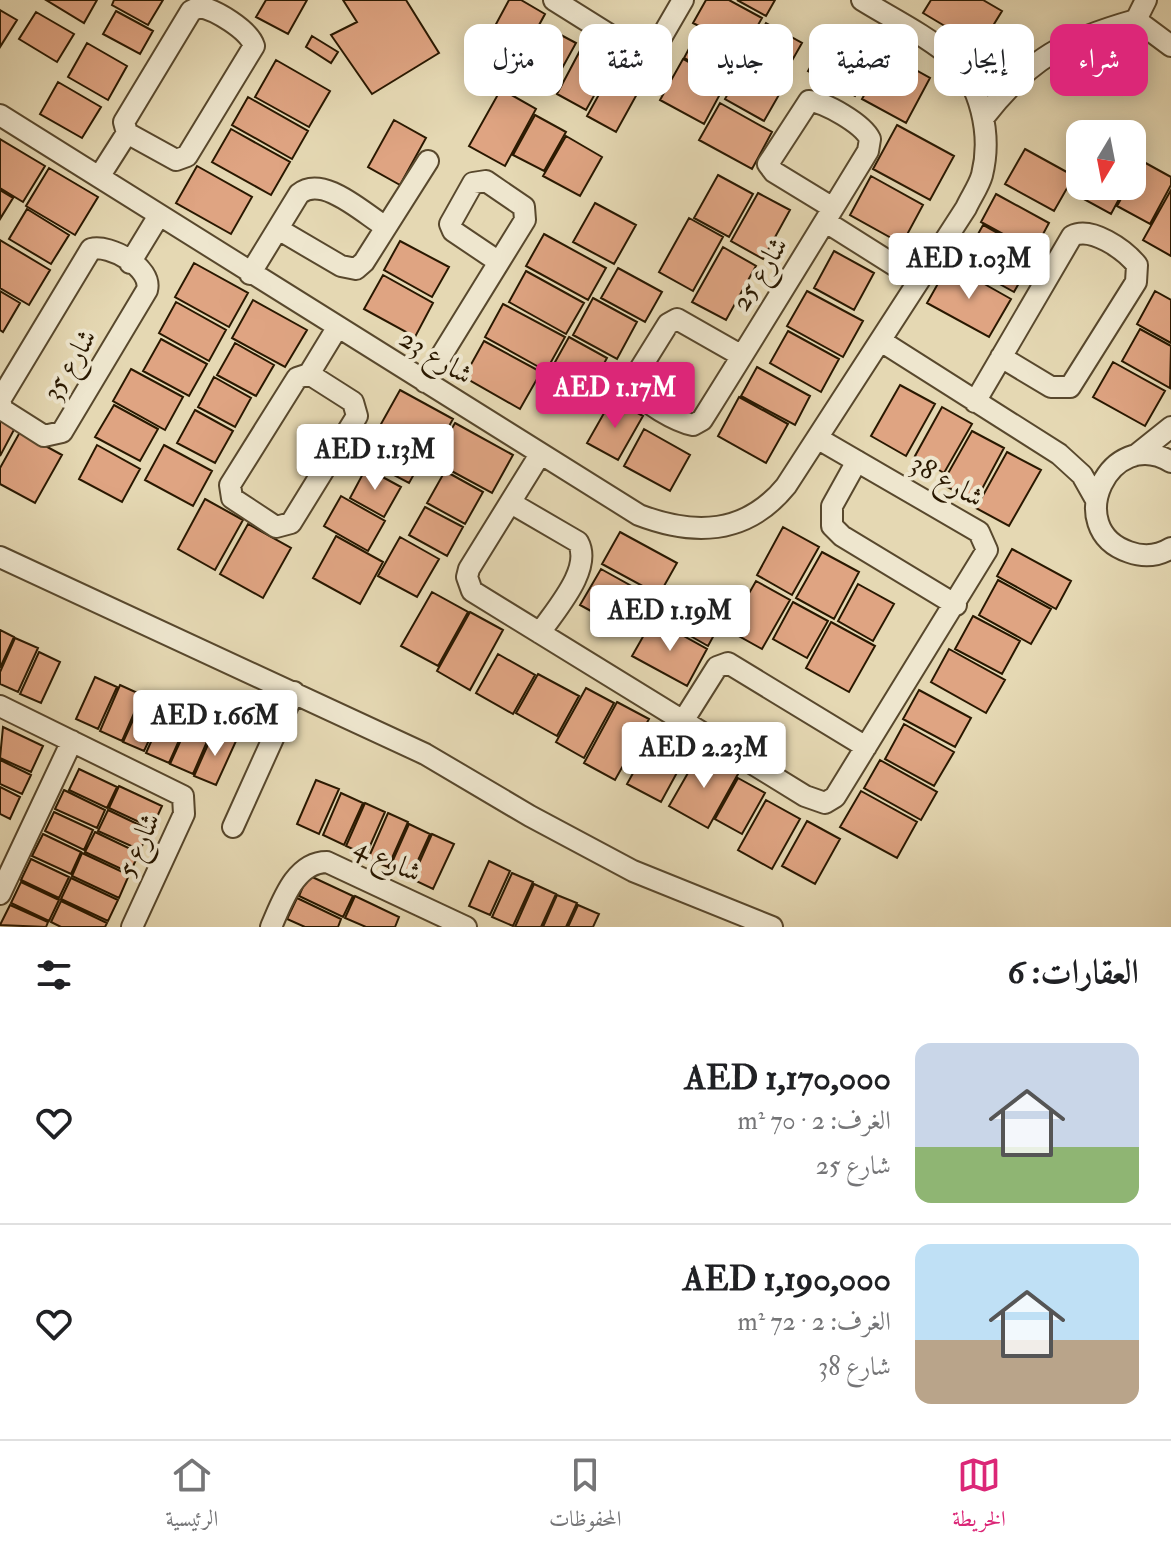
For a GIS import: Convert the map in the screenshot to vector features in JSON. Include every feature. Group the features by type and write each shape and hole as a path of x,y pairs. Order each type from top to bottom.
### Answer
{"street":[{"path":"554,0 637,52 654,50 683,0"},
{"name":"شارع 23","path":"0,115 539,456 639,515 671,528 702,531 735,525 765,508 786,486 881,341 981,177 986,152 984,117 965,72 950,56 862,0"},
{"path":"984,117 1009,86 1048,54 1081,36 1136,20 1146,0"},
{"path":"208,9 250,37 252,54 184,158 166,157 127,133 123,126 125,117 191,11 208,9"},
{"path":"1136,20 1171,46"},
{"name":"شارع 25","path":"742,356 677,319 668,324 635,377 633,388 639,395 693,425 702,420 742,356 829,215 868,151 870,139 863,130 818,102 809,101 768,164 829,215 918,280"},
{"path":"99,177 127,133"},
{"path":"278,229 350,269 364,262 428,161"},
{"path":"250,274 299,194 315,186 386,227"},
{"path":"130,263 158,217"},
{"path":"975,402 1001,357 1072,236 1080,232 1093,235 1137,265 1136,282 1070,387 1051,387 1001,357"},
{"name":"شارع 35","path":"101,247 130,263 145,272 149,280 147,290 62,432 44,436 3,410 0,400 87,252 101,247"},
{"path":"425,382 499,262"},
{"path":"309,374 353,402 357,416 291,523 276,527 232,498 230,485 297,378 309,374 337,328"},
{"path":"881,341 1059,454 1082,475 1095,498"},
{"path":"1169,550 1136,555 1109,541 1095,514 1095,498 1105,475 1114,465 1136,455 1171,427"},
{"name":"شارع 38","path":"539,456 469,569 467,584 479,597 805,796 825,803 835,797 956,605 984,559 986,542 979,532 817,438"},
{"path":"1059,454 1091,463 1114,465"},
{"path":"1136,455 1151,455 1171,462"},
{"path":"857,461 832,506 832,526 842,536 956,605"},
{"path":"511,503 578,542 584,552 581,566 540,633"},
{"path":"0,557 425,754 530,816 633,871 772,927"},
{"path":"683,721 717,667 728,663 866,747"},
{"path":"233,827 294,692"},
{"name":"شارع 5","path":"0,706 183,796 184,814 132,927"},
{"path":"0,894 72,741"},
{"name":"شارع 4","path":"271,927 298,878 316,862 327,862 421,918 466,927"}],"building":[{"path":"46,0 97,0 84,23"},
{"path":"114,0 163,0 148,25 112,5"},
{"path":"266,0 307,0 288,34 256,17"},
{"path":"343,0 406,0 439,53 372,94 331,35 357,22"},
{"path":"509,0 521,0 545,14 540,24 496,24"},
{"path":"706,0 729,0 762,18 759,24 693,23"},
{"path":"737,0 775,0 766,16"},
{"path":"931,0 983,0 1002,11 994,24 941,24 923,13"},
{"path":"0,10 17,20 0,47"},
{"path":"116,11 153,31 140,54 103,34"},
{"path":"36,12 74,34 57,62 19,39"},
{"path":"312,36 338,52 331,63 306,47"},
{"path":"563,36 576,43 563,67"},
{"path":"793,38 802,43 793,59"},
{"path":"87,43 127,66 108,100 68,77"},
{"path":"579,53 579,96 594,96 586,110 561,96 563,83"},
{"path":"683,59 688,62 688,96 719,96 704,124 660,100 662,96 672,96 672,79"},
{"path":"276,60 330,91 309,127 255,97"},
{"path":"918,71 930,78 906,123 862,99 864,96 918,96"},
{"path":"58,82 101,107 82,138 40,114"},
{"path":"497,96 513,96 536,109 505,166 469,146"},
{"path":"598,96 636,96 616,132 587,116"},
{"path":"727,96 778,96 764,121 725,99"},
{"path":"248,97 308,131 292,159 232,125"},
{"path":"720,103 772,132 752,169 699,140"},
{"path":"535,115 566,132 544,171 513,155"},
{"path":"394,120 426,138 400,185 368,167"},
{"path":"897,125 954,156 930,200 873,169"},
{"path":"231,129 290,162 271,195 212,162"},
{"path":"566,136 602,157 580,196 543,176"},
{"path":"0,139 45,166 23,202 0,188"},
{"path":"1025,149 1066,172 1066,190 1054,211 1005,184"},
{"path":"1146,163 1171,177 1171,185 1150,224 1117,206 1120,200 1146,200"},
{"path":"197,166 252,197 231,234 176,203"},
{"path":"49,168 98,197 75,235 26,206"},
{"path":"718,175 753,194 729,237 694,218"},
{"path":"871,176 923,205 902,244 850,215"},
{"path":"0,190 13,198 0,219"},
{"path":"1171,190 1171,256 1143,240"},
{"path":"758,193 790,210 763,259 731,241"},
{"path":"996,194 1049,223 1034,251 981,222"},
{"path":"1086,200 1118,200 1111,214"},
{"path":"595,203 636,225 614,264 573,242"},
{"path":"27,209 69,235 51,264 9,239"},
{"path":"689,218 723,237 693,291 659,272"},
{"path":"983,225 1035,254 1014,292 962,263"},
{"path":"544,234 606,268 588,300 526,266"},
{"path":"0,240 50,270 29,305 0,288"},
{"path":"400,241 449,267 432,297 384,270"},
{"path":"723,247 756,266 726,320 692,302"},
{"path":"834,251 874,273 854,310 814,288"},
{"path":"194,263 248,293 229,327 175,297"},
{"path":"949,264 1011,299 989,337 927,303"},
{"path":"618,268 662,292 645,322 601,298"},
{"path":"526,271 584,303 566,334 509,302"},
{"path":"383,275 433,303 415,337 364,309"},
{"path":"0,291 20,303 3,332 0,330"},
{"path":"807,291 863,321 843,357 787,326"},
{"path":"1155,291 1171,300 1171,343 1137,324"},
{"path":"593,298 637,322 617,359 573,335"},
{"path":"253,300 307,330 285,367 232,338"},
{"path":"176,302 226,330 209,361 159,333"},
{"path":"503,304 565,337 546,371 485,337"},
{"path":"1140,329 1171,346 1170,388 1122,361"},
{"path":"788,331 839,359 821,392 770,363"},
{"path":"569,337 607,358 583,402 545,380"},
{"path":"161,339 207,364 189,396 143,371"},
{"path":"484,341 541,372 520,409 464,377"},
{"path":"235,343 274,365 256,396 217,375"},
{"path":"1113,362 1165,391 1145,426 1093,397"},
{"path":"757,367 810,396 795,425 741,396"},
{"path":"131,369 183,397 165,430 113,401"},
{"path":"214,377 251,398 235,427 198,407"},
{"path":"900,385 935,404 906,456 871,436"},
{"path":"400,390 453,419 434,453 381,424"},
{"path":"739,397 788,424 766,463 718,436"},
{"path":"612,399 643,416 618,460 587,443"},
{"path":"114,405 158,429 140,461 95,437"},
{"path":"942,407 972,424 944,473 915,456"},
{"path":"195,410 233,431 215,463 177,443"},
{"path":"0,417 16,426 0,456"},
{"path":"455,423 513,455 492,493 433,461"},
{"path":"644,429 690,455 670,491 624,466"},
{"path":"972,431 1004,448 975,502 942,484"},
{"path":"20,432 62,455 35,503 0,484 0,468"},
{"path":"388,432 426,453 409,483 371,463"},
{"path":"97,445 140,469 122,502 79,479"},
{"path":"164,445 212,471 193,506 145,480"},
{"path":"1007,452 1041,470 1009,526 976,508"},
{"path":"366,468 401,487 384,517 350,498"},
{"path":"445,471 483,492 465,524 427,503"},
{"path":"341,496 385,521 368,551 324,526"},
{"path":"205,499 243,520 215,570 178,549"},
{"path":"425,507 463,527 447,556 409,535"},
{"path":"248,524 291,548 263,598 220,574"},
{"path":"783,527 819,547 792,595 757,575"},
{"path":"620,532 677,563 659,595 602,564"},
{"path":"336,536 383,562 360,604 313,578"},
{"path":"400,537 439,559 417,597 378,576"},
{"path":"1012,549 1071,581 1056,609 997,576"},
{"path":"822,552 859,572 834,619 796,598"},
{"path":"601,569 653,598 633,634 580,605"},
{"path":"998,580 1051,609 1031,644 979,615"},
{"path":"756,581 790,600 762,649 728,630"},
{"path":"858,584 894,604 873,641 838,621"},
{"path":"668,586 724,617 708,646 652,614"},
{"path":"432,592 468,612 438,666 401,646"},
{"path":"793,602 828,621 807,658 773,639"},
{"path":"470,612 503,630 470,690 437,671"},
{"path":"973,616 1020,641 1002,674 955,649"},
{"path":"653,619 707,649 687,686 632,656"},
{"path":"831,622 875,646 849,692 806,668"},
{"path":"0,630 14,637 0,668"},
{"path":"15,638 38,648 18,692 0,684 0,672"},
{"path":"949,649 1005,680 986,713 931,682"},
{"path":"39,652 60,662 41,703 20,694"},
{"path":"498,654 535,675 513,714 476,693"},
{"path":"538,674 579,696 557,736 516,713"},
{"path":"95,677 117,687 98,729 76,719"},
{"path":"120,685 142,695 122,741 100,731"},
{"path":"586,688 614,703 584,758 556,742"},
{"path":"919,690 971,718 955,747 903,719"},
{"path":"143,698 164,708 144,751 123,742"},
{"path":"617,702 649,719 615,780 584,763"},
{"path":"166,708 189,718 169,763 146,753"},
{"path":"190,720 212,730 193,774 170,764"},
{"path":"904,724 954,752 934,786 885,759"},
{"path":"659,726 692,745 661,802 627,784"},
{"path":"3,727 43,746 31,772 0,758"},
{"path":"214,731 236,741 216,785 194,776"},
{"path":"700,752 738,774 708,828 669,806"},
{"path":"0,760 31,775 22,794 0,784"},
{"path":"880,760 937,792 921,820 864,788"},
{"path":"79,769 117,787 107,808 69,790"},
{"path":"738,778 765,793 742,834 715,819"},
{"path":"316,780 339,789 319,834 297,824"},
{"path":"119,786 162,806 152,828 109,808"},
{"path":"0,787 20,797 10,819 0,814"},
{"path":"64,790 105,810 97,828 55,809"},
{"path":"861,791 917,822 897,858 840,827"},
{"path":"341,793 363,803 344,845 323,835"},
{"path":"766,800 800,819 772,869 738,850"},
{"path":"365,803 385,812 366,855 346,846"},
{"path":"108,810 150,830 140,850 98,831"},
{"path":"54,812 93,830 84,850 45,831"},
{"path":"388,813 408,822 388,867 368,859"},
{"path":"807,821 840,839 815,884 782,866"},
{"path":"409,824 430,834 410,878 389,869"},
{"path":"95,832 139,853 130,873 85,852"},
{"path":"43,834 81,852 71,874 32,856"},
{"path":"432,834 454,844 433,889 412,879"},
{"path":"82,853 129,875 119,898 72,876"},
{"path":"31,859 69,877 59,898 21,880"},
{"path":"489,861 510,871 490,915 469,906"},
{"path":"512,873 533,882 513,926 492,917"},
{"path":"308,875 353,896 343,917 299,896"},
{"path":"71,878 118,900 108,921 61,899"},
{"path":"21,882 59,900 49,921 11,903"},
{"path":"534,884 556,894 541,927 515,927"},
{"path":"557,895 577,903 566,927 543,927"},
{"path":"355,896 399,917 395,927 366,927 345,918"},
{"path":"297,898 341,919 338,927 305,927 287,919"},
{"path":"61,901 107,923 105,927 61,927 51,922"},
{"path":"10,905 48,922 46,927 0,925"},
{"path":"578,905 599,914 593,927 568,927"}]}
